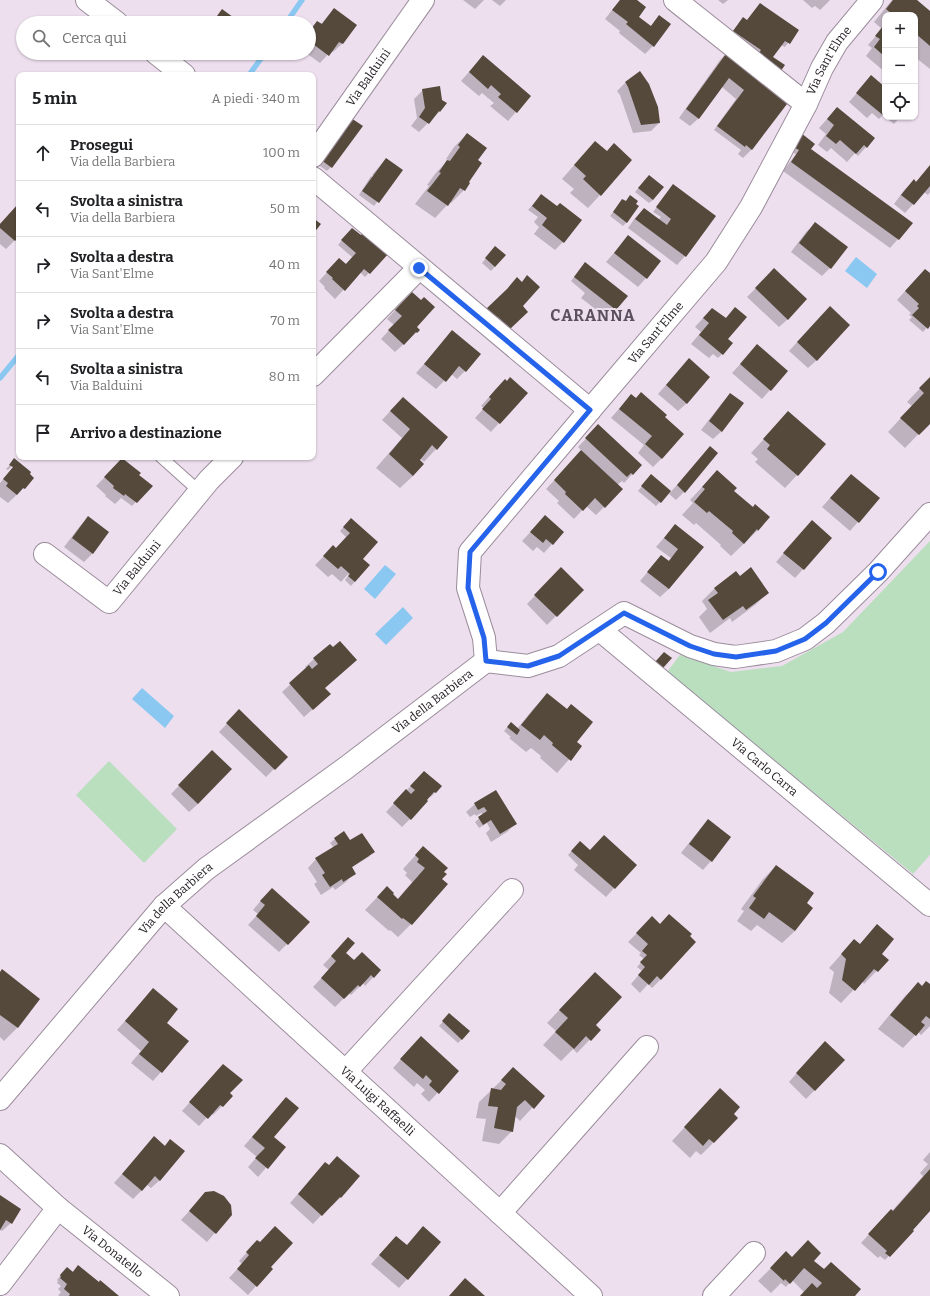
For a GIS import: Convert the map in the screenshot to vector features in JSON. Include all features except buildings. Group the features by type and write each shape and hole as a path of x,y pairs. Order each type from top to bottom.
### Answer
{"street":[{"path":"87,0 108,16"},
{"name":"Via Balduini","path":"316,152 423,0"},
{"path":"675,0 806,104"},
{"name":"Via Sant'Elme","path":"486,661 484,638 468,588 470,552 716,262 751,207 806,104 822,68 837,42 872,0"},
{"path":"165,60 180,72"},
{"path":"316,181 590,410"},
{"path":"316,372 419,268"},
{"name":"Via Balduini","path":"45,554 109,602 209,480 229,460"},
{"path":"486,661 528,666 559,656 624,613 690,646 714,654 736,657 776,651 805,639 826,623 878,572 930,514"},
{"name":"Via Carlo Carra","path":"600,630 930,905"},
{"name":"Via della Barbiera","path":"0,1099 164,906 206,869 347,767 486,661"},
{"path":"346,1071 512,890"},
{"name":"Via Luigi Raffaelli","path":"164,906 590,1296"},
{"path":"500,1212 647,1047"},
{"path":"0,1155 58,1208 0,1284"},
{"name":"Via Donatello","path":"58,1208 168,1296"},
{"path":"714,1296 754,1253"}],"lane":[{"path":"164,460 200,492"}],"green space":[{"path":"930,541 930,855 913,874 667,672 680,655 731,672 782,666 843,632"},
{"path":"109,761 177,829 144,863 76,795"}],"water":[{"path":"856,257 877,274 867,288 845,271"},
{"path":"385,565 396,574 375,599 364,589"},
{"path":"403,607 413,618 386,645 375,634"},
{"path":"142,688 174,716 165,728 132,699"}],"waterway":[{"path":"291,16 302,0"},
{"path":"251,72 260,60"},
{"path":"0,378 16,359"}],"district":[{"name":"CARANNA","path":"593,315"}],"route":[{"path":"419,268 590,410 470,552 468,588 484,638 486,661 528,666 559,656 624,613 690,646 714,654 736,657 776,651 805,639 826,623 878,572"}]}
